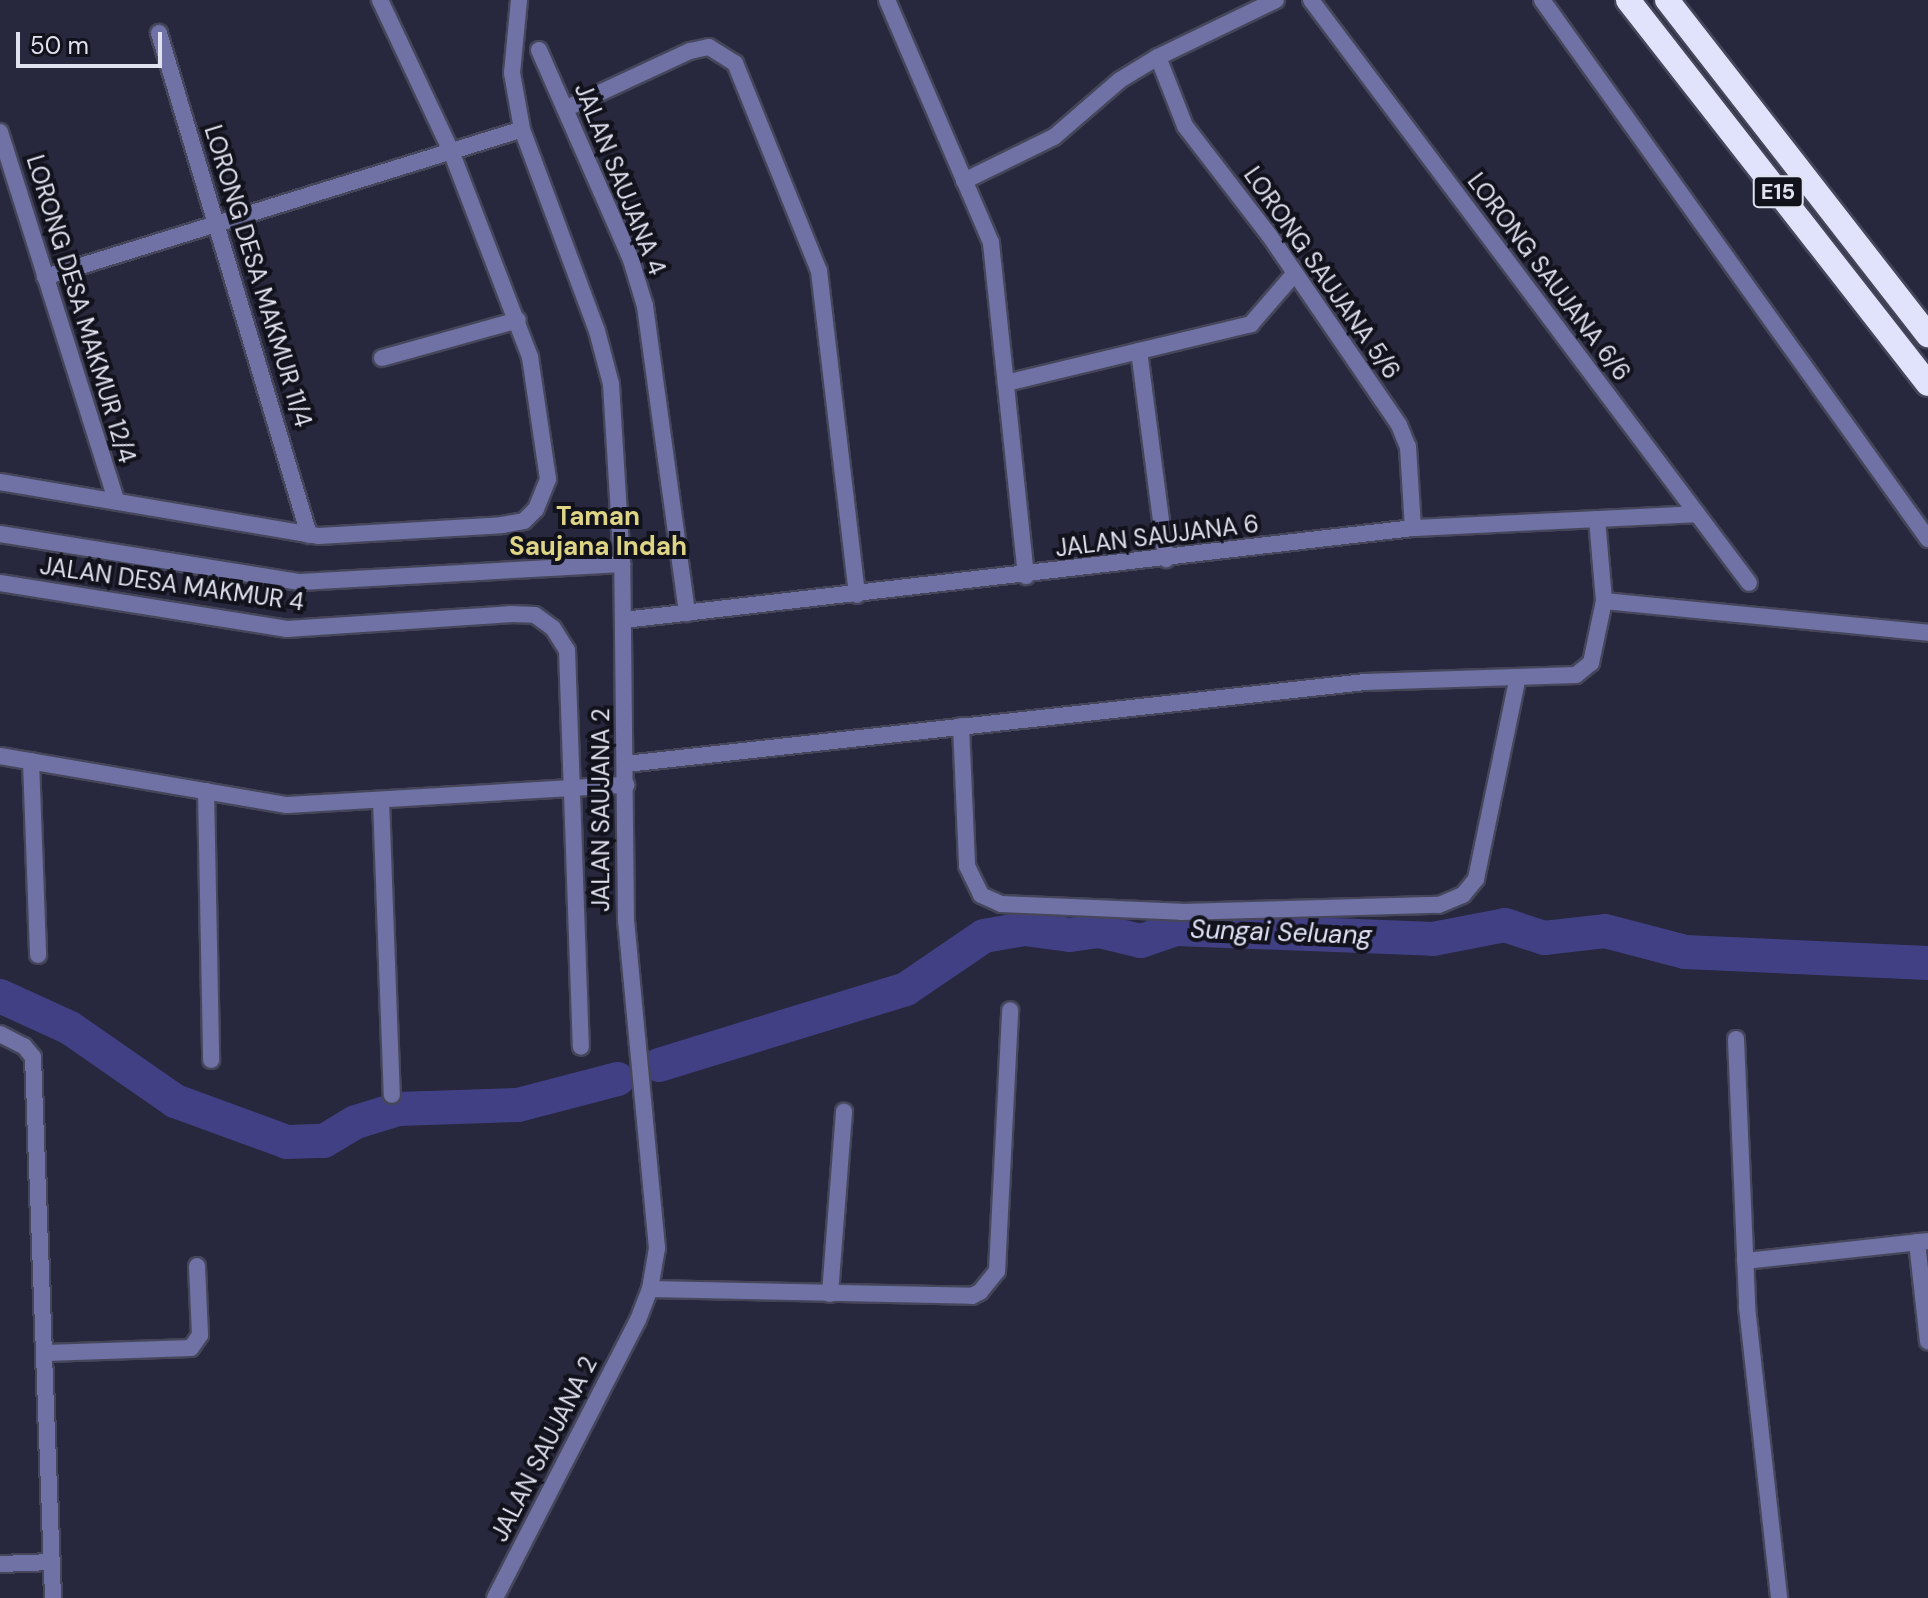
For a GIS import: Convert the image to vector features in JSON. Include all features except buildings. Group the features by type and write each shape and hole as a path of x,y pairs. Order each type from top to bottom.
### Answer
{"highway":[{"name":"E15","path":"1628,0 1928,384"},
{"name":"E15","path":"1667,0 1928,335"}],"street":[{"path":"0,482 309,535 502,525 524,521 536,509 548,479 545,434 518,320 451,151 380,0"},
{"name":"JALAN SAUJANA 2","path":"495,1598 650,1289 657,1248 626,921 624,620 611,384 597,331 522,129 512,73 519,0"},
{"path":"964,181 1054,137 1120,80 1158,57 1276,0"},
{"name":"LORONG SAUJANA 6/6","path":"1311,0 1749,583"},
{"path":"1542,0 1928,539"},
{"path":"889,1 991,243 1026,576"},
{"name":"LORONG DESA MAKMUR 11/4","path":"159,33 309,535"},
{"path":"567,108 690,51 709,47 735,63 819,271 857,595"},
{"name":"JALAN SAUJANA 4","path":"539,50 631,260 645,306 687,613"},
{"name":"LORONG SAUJANA 5/6","path":"1158,57 1185,126 1295,273 1399,425 1408,447 1413,528"},
{"path":"45,277 522,129"},
{"name":"LORONG DESA MAKMUR 12/4","path":"0,132 116,501"},
{"path":"1006,383 1251,324 1295,273"},
{"path":"382,358 518,320"},
{"path":"1139,351 1166,559"},
{"name":"JALAN SAUJANA 6","path":"624,620 1026,576 1413,528 1697,514"},
{"path":"626,764 1365,682 1576,675 1591,663 1604,601 1597,519"},
{"path":"0,534 300,582 622,564"},
{"name":"JALAN DESA MAKMUR 4","path":"0,583 287,629 535,615 553,628 567,650 576,788"},
{"path":"1604,601 1928,633"},
{"path":"961,726 967,866 981,895 1001,904 1181,912 1439,905 1463,895 1476,879 1518,677"},
{"path":"0,756 287,805 626,785"},
{"path":"31,761 38,955"},
{"path":"576,788 581,1047"},
{"path":"206,791 211,1060"},
{"path":"381,800 392,1095"},
{"path":"650,1289 972,1296 991,1283 997,1271 1010,1010"},
{"path":"0,1034 24,1046 33,1057 53,1598"},
{"path":"1736,1039 1745,1261 1779,1598"},
{"path":"830,1294 844,1112"},
{"path":"1745,1261 1922,1242 1928,1341"},
{"path":"46,1353 191,1348 200,1335 197,1266"},
{"path":"0,1564 52,1562"}],"waterway":[{"name":"Sungai Seluang","path":"659,1065 906,989 984,936 1024,929 1070,935 1099,931 1141,941 1176,929 1433,939 1505,925 1544,938 1605,931 1685,952 1928,963"},
{"name":"Sungai Seluang","path":"0,996 70,1028 175,1101 287,1142 324,1141 356,1122 398,1109 518,1105 618,1079"}],"district":[{"name":"Taman Saujana Indah","path":"598,532"}]}
